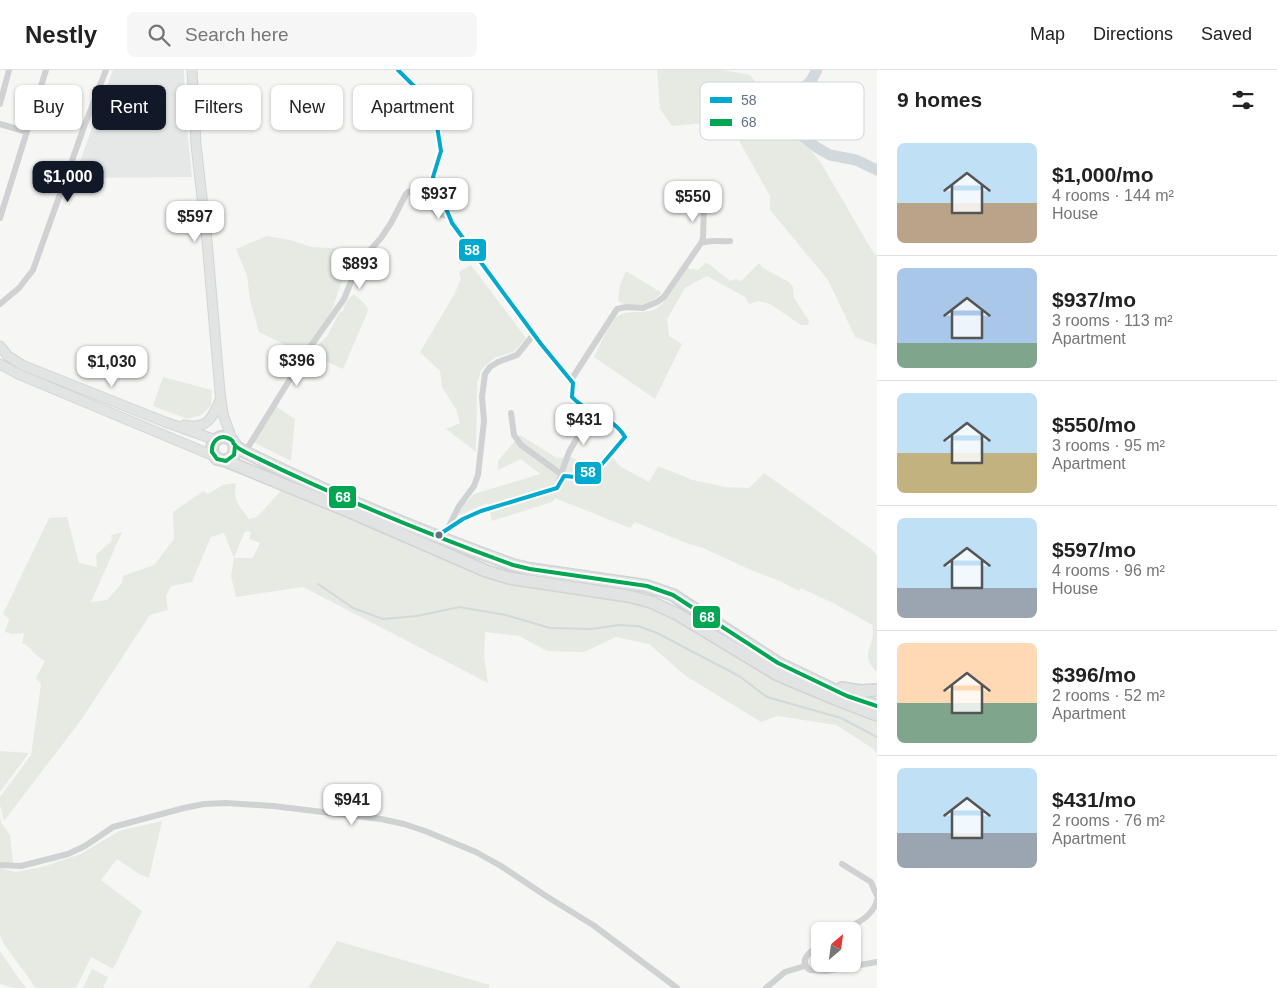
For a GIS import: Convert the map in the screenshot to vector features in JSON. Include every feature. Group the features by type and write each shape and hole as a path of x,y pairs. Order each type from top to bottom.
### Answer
{"highway":[{"path":"877,706 847,696 769,658 673,595 647,586 513,565 442,533 374,511 238,447 225,437 218,438 211,448 217,460 226,461 339,507 486,571 509,578 628,596 651,602 676,614 778,675 877,715"},
{"path":"226,461 234,455 238,447"},
{"path":"821,683 850,690 877,690"}],"main road":[{"path":"192,70 196,145 221,398 223,414 238,447"},
{"path":"0,346 8,356 22,364 166,422 218,438 223,414"},
{"path":"0,364 18,374 214,456"},
{"path":"166,422 193,427 205,424 214,414 221,398"}],"street":[{"path":"0,104 9,70"},
{"path":"0,218 46,70"},
{"path":"0,304 19,288 33,270 106,70"},
{"path":"238,447 344,299 353,277 365,256 391,223 402,199 408,192 422,190 433,177 441,151 434,114 430,104 422,94 398,70"},
{"path":"0,124 27,132"},
{"path":"433,177 452,224 573,383 572,397 577,403 620,429 625,437 598,469 576,477 564,476 557,488 481,511 463,519 442,533"},
{"path":"417,191 436,212 440,215 449,216"},
{"path":"570,380 617,309 626,307 643,308 657,302 664,296 702,244 704,206"},
{"path":"702,244 717,240 722,242 730,241"},
{"path":"442,533 471,491 478,476 484,421 482,397 485,374 490,367 498,362 517,355 534,334"},
{"path":"557,488 569,452 592,412"},
{"path":"511,413 514,436 521,445 561,474"},
{"path":"0,865 21,866 68,854 85,846 113,827 204,804 226,803 273,806 380,819 425,831 467,848 501,866 593,924 677,988"},
{"path":"842,864 871,882 877,896"},
{"path":"857,922 868,915 874,908 877,900"},
{"path":"811,951 804,959 806,966 810,970 826,971 877,962"},
{"path":"766,988 785,972 806,966"}],"shaded area":[{"path":"113,70 184,70 184,85 176,85 176,130 187,130 192,177 74,178 92,128 92,130 166,130 166,85 108,85"},
{"path":"657,70 724,70 750,75 756,82 700,82 700,123 672,126 660,109"},
{"path":"739,140 802,140 821,163 877,256 877,345 855,337 828,280 770,210 770,196"},
{"path":"267,236 290,240 312,247 348,249 351,252 349,266 332,310 308,350 287,346 259,332 250,300 247,276 236,249"},
{"path":"705,263 709,264 730,281 736,279 741,281 759,263 763,268 789,282 793,287 794,298 809,321 808,325 801,325 770,304 758,301 749,304 745,297 707,276 685,288 667,319 669,336 682,344 655,399 594,357 614,319 623,314 655,309 668,296 686,268 698,270"},
{"path":"471,265 526,338 513,352 494,358 481,370 477,384 476,452 446,429 460,423 456,409 442,387 440,371 420,352 454,295 461,279 459,272"},
{"path":"626,271 662,293 652,301 641,305 630,306 618,301 620,285"},
{"path":"354,294 367,306 368,311 343,369 314,356 315,348 327,336 339,313 343,311 347,301"},
{"path":"163,377 212,390 211,406 201,415 188,419 153,406"},
{"path":"274,405 295,419 291,461 251,441"},
{"path":"520,435 557,458 571,457 584,463 582,468 596,474 613,458 621,467 649,482 658,466 693,480 725,487 749,488 764,473 870,548 877,555 877,672 868,660 873,633 872,625 835,604 801,588 799,591 703,548 635,522 630,528 555,498 552,502 492,521 488,503 457,516 461,507 474,494 540,474 521,459 498,470 498,461"},
{"path":"236,483 236,499 249,519 257,517 286,485 486,571 650,603 692,627 769,677 877,720 877,754 872,748 836,725 777,716 761,722 686,676 649,644 616,637 584,652 547,651 519,636 485,632 484,656 488,683 303,587 236,597 231,576 234,558 224,533 211,537 192,582 171,586 166,596 168,610 150,615 81,720 4,821 0,797 31,755 41,684 36,678 45,661 22,643 24,633 12,634 5,632 9,619 3,614 49,518 67,517 79,563 97,567 96,555 112,540 111,535 122,532 91,602 107,600 122,583 123,576 154,565 174,539 173,512 203,491 208,494 223,485","holes":["245,531 251,532 249,539 260,543 253,558 234,558"]},
{"path":"0,751 29,753 0,792"},
{"path":"0,815 1,822 10,835 13,864 0,862"},
{"path":"162,821 149,878 139,874 117,859 101,880 142,911 113,969 91,957 76,988 36,988 4,944 0,935 0,868 16,872 42,867 81,854 119,831"},
{"path":"337,941 490,985 489,988 308,988"},
{"path":"0,951 27,988 13,988 0,984"},
{"path":"92,969 108,977 103,988 83,988"}],"waterway":[{"path":"809,82 817,70"},
{"path":"807,140 830,155 856,160 877,170"},
{"path":"318,584 353,608 383,619 417,616 459,607 506,615 550,628 592,629 618,625 638,626 657,633 739,676 767,697 841,718 877,737"}],"transit line":[{"name":"58","path":"398,70 422,94 435,114 441,151 433,177 452,223 541,344 573,383 572,397 578,403 614,424 625,437 598,469 576,477 564,476 557,488 481,511 463,519 437,536"},
{"name":"68","path":"235,446 234,455 226,461 217,459 212,452 216,439 226,437 245,452 344,498 513,565 647,586 673,595 778,663 847,696 877,706"}]}
